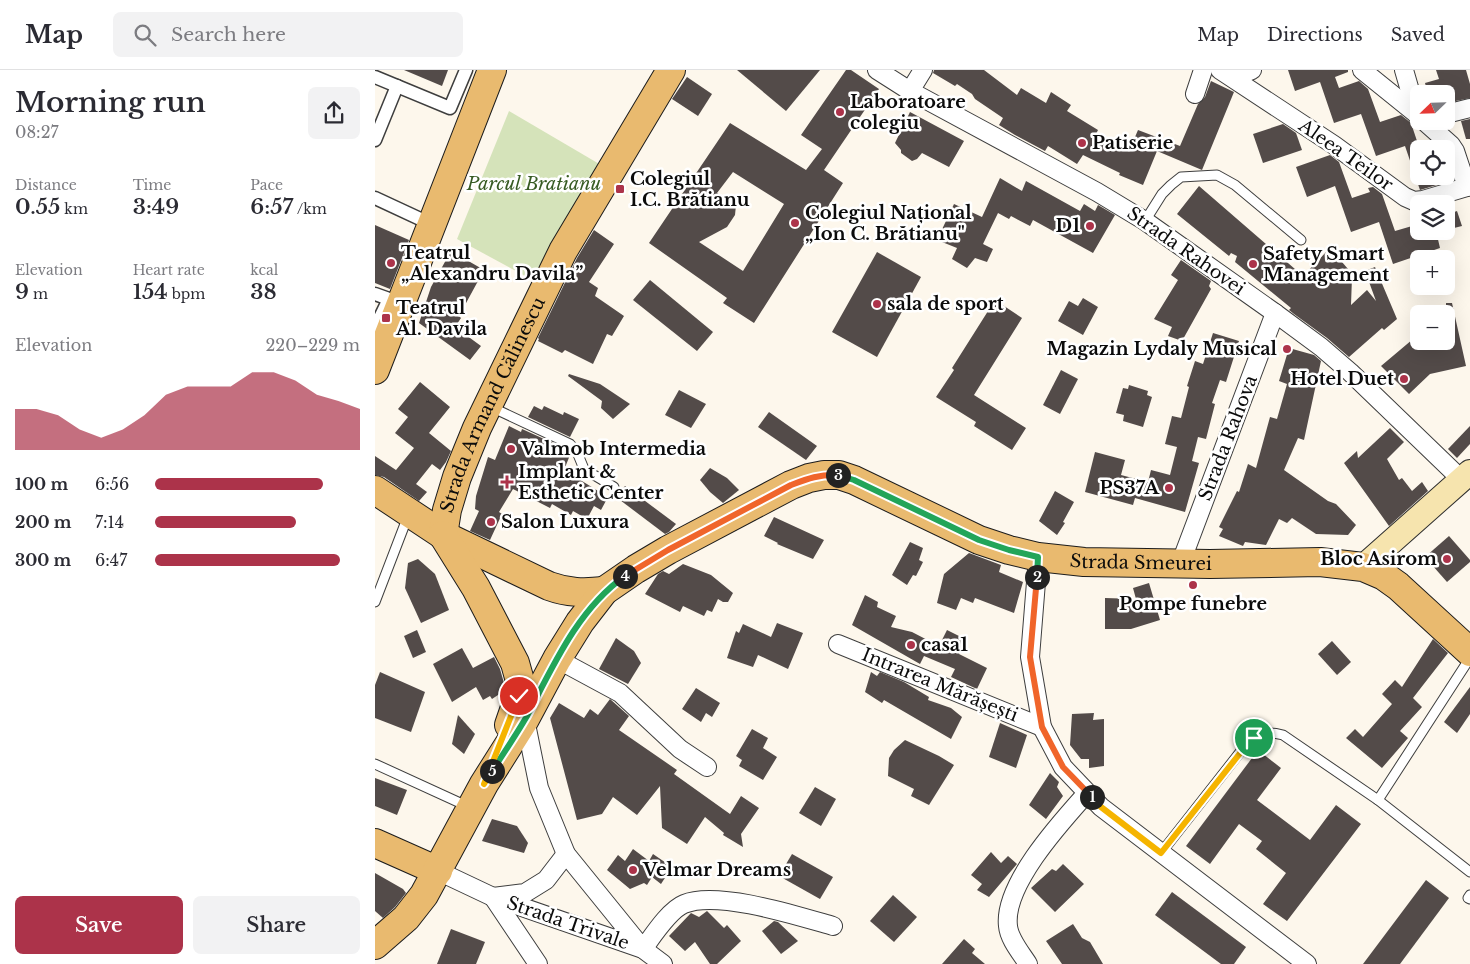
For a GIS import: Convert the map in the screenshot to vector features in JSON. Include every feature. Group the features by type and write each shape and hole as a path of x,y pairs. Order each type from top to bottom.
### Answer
{"main road":[{"path":"375,370 492,70"},
{"name":"Strada Armand Călinescu","path":"443,535 447,510 457,477 477,428 563,251 671,70"},
{"name":"Strada Smeurei","path":"375,945 406,918 424,895 484,784 525,718 557,659 580,622 604,592 636,569 748,507 800,482 824,474 839,475 854,480 979,540 1038,557 1084,562 1181,562 1210,564 1320,562 1363,567 1384,576 1398,586 1470,652"},
{"path":"1363,567 1466,476"},
{"path":"375,490 443,535 562,591 579,593 604,592"},
{"path":"443,535 476,588 509,650 520,681 519,696 513,715 484,784"},
{"path":"375,842 438,871"}],"street":[{"path":"379,75 397,86 450,108 466,70"},
{"name":"Strada Rahovei","path":"877,70 910,91 1145,220 1321,347 1466,476"},
{"path":"910,91 923,70"},
{"path":"1195,94 1203,70"},
{"name":"Aleea Teilor","path":"1226,74 1252,70"},
{"name":"Aleea Teilor","path":"1361,70 1410,109"},
{"name":"Aleea Teilor","path":"1403,70 1410,94"},
{"name":"Aleea Teilor","path":"1226,74 1334,144 1405,197 1414,201 1469,186 1455,151 1434,130"},
{"path":"375,140 397,86"},
{"path":"1455,112 1470,108"},
{"path":"375,198 431,224"},
{"path":"375,294 389,299 379,311 375,325"},
{"name":"Strada Rahova","path":"1181,562 1275,313"},
{"path":"1038,557 1030,657 1042,727 1063,767 1101,807 1307,964"},
{"name":"Intrarea Mărășești","path":"838,644 1042,727"},
{"path":"557,659 620,693 680,749 707,767"},
{"name":"Strada Trivale","path":"525,718 539,788 565,854 643,949 663,964"},
{"path":"1028,964 1008,929 1007,912 1017,887 1047,838 1087,793"},
{"name":"Strada Trivale","path":"493,897 525,893 546,880 565,854"},
{"name":"Strada Trivale","path":"438,871 493,897 643,949"},
{"path":"493,897 538,964"},
{"path":"643,949 665,920 683,904 702,901 731,902 765,908 833,926"}],"lane":[{"path":"1145,220 1162,194 1181,177 1217,175 1235,185 1301,240"},
{"path":"488,405 570,444 577,452 584,470 614,487"},
{"path":"375,602 409,513"},
{"path":"1378,800 1470,658"},
{"path":"1161,853 1241,752 1254,738 1268,731 1283,735 1378,800 1470,872"},
{"path":"375,764 471,808"}],"green space":[{"name":"Parcul Bratianu","path":"509,111 601,165 538,283 457,239"}],"building":[{"path":"404,70 448,70 442,86"},
{"path":"737,70 820,70 786,111"},
{"name":"Colegiul Național „Ion C. Brătianu\"","path":"846,70 851,70 879,89 824,170 843,183 754,323 723,303 727,298 649,243 730,123 806,170 822,149 801,135","holes":["733,172 784,204 743,271 699,242 727,227 735,215 736,205 717,193"]},
{"path":"934,70 984,70 1017,95 1021,88 1046,103 1051,92 1071,105 1067,111 1098,130 1096,134 1129,151 1138,130 1180,146 1198,104 1205,97 1211,81 1234,92 1202,170 1157,151 1143,185 1119,175 1120,173 1083,155 1077,164 1048,146 1045,151 1015,135 999,125 1003,118 957,84 955,86 933,73"},
{"path":"1288,70 1348,70 1348,72 1335,77 1339,88 1359,81 1368,89 1380,122 1401,115 1410,122 1410,130 1413,130 1417,140 1410,140 1410,161 1405,146 1376,156 1361,114 1334,123 1320,82 1295,91"},
{"path":"1436,70 1466,70 1470,84 1470,98 1455,101 1455,85 1426,85 1425,83 1439,79"},
{"path":"687,77 712,94 698,116 672,99"},
{"path":"910,112 964,141 949,167 922,153 917,159 912,161 901,153 901,150 895,143"},
{"path":"1470,119 1470,139 1466,139 1461,121"},
{"path":"1283,124 1296,133 1302,150 1263,163 1253,134"},
{"path":"1330,155 1339,162 1352,198 1370,192 1368,188 1373,187 1382,194 1395,231 1410,227 1410,240 1438,240 1440,248 1434,250 1410,250 1410,258 1393,264 1379,222 1351,232 1335,186 1307,197 1296,167"},
{"path":"1000,178 1022,191 1026,181 1080,211 1084,204 1095,211 1098,205 1115,215 1093,253 1033,220 1030,226 1011,216 1009,219 998,213 983,244 993,249 987,262 975,258 967,268 952,259 957,248 937,240 954,204 982,217"},
{"path":"1418,185 1436,185 1420,190"},
{"path":"1199,186 1303,276 1330,248 1354,276 1352,277 1351,305 1367,290 1376,301 1365,271 1375,267 1397,319 1384,330 1382,328 1349,357 1289,310 1291,308 1235,262 1237,256 1231,253 1229,256 1177,214"},
{"path":"1457,211 1462,226 1455,228 1455,212"},
{"name":"Teatrul „Alexandru Davila”","path":"375,225 409,240 390,289 375,283"},
{"path":"594,230 614,244 589,282 598,288 595,296 624,316 612,336 607,334 593,364 565,350 562,353 538,341 538,338 577,258"},
{"path":"451,251 484,270 455,327 481,346 470,360 419,323 431,287"},
{"name":"sala de sport","path":"877,252 921,277 877,357 832,332"},
{"path":"1181,260 1211,281 1209,286 1211,289 1182,341 1168,336 1172,327 1154,319 1178,280 1171,275"},
{"path":"650,280 713,332 697,351 633,300"},
{"path":"1083,298 1098,307 1083,335 1058,321 1069,301 1078,306"},
{"path":"995,300 1022,318 974,395 1026,428 1012,450 974,426 976,422 936,397"},
{"name":"Hotel Duet","path":"1455,316 1466,366 1430,374 1409,394 1381,366 1410,342 1410,350 1455,350"},
{"path":"1213,333 1239,341 1226,382 1220,380 1212,403 1215,404 1206,439 1198,437 1192,461 1199,463 1185,512 1135,498 1133,505 1085,492 1095,452 1125,460 1121,475 1148,482 1151,470 1170,475 1177,447 1165,444 1172,416 1181,418 1189,387 1187,386 1195,361 1203,364"},
{"path":"1289,348 1314,355 1321,361 1304,440 1298,438 1284,470 1328,501 1336,504 1356,525 1348,535 1316,534 1292,518 1287,523 1279,519 1266,545 1245,542 1243,546 1219,536 1223,529 1219,527 1237,491 1239,492 1248,464 1256,468 1270,417 1277,419 1287,384 1279,381"},
{"path":"1061,370 1078,379 1060,414 1043,405"},
{"path":"569,374 600,384 630,404 613,419 601,408 602,401 568,376"},
{"path":"420,382 450,407 429,433 451,451 440,470 432,464 416,484 427,492 419,501 384,477 375,475 375,456 396,470 414,448 395,433 408,417 398,409"},
{"path":"1129,385 1148,391 1147,395 1152,397 1143,427 1123,421 1124,415 1116,413 1123,388 1128,389"},
{"path":"679,390 706,404 691,428 665,415"},
{"path":"534,406 542,410 544,406 563,415 564,412 579,419 570,437 528,417"},
{"path":"769,412 817,446 806,460 758,427"},
{"path":"509,426 521,432 522,429 564,448 563,452 570,455 564,470 608,497 601,510 594,506 587,519 573,511 571,515 552,504 550,508 513,489 499,512 502,514 490,540 470,531 479,511 475,509 476,496 488,457 495,460"},
{"path":"1470,426 1470,444 1457,458 1448,449"},
{"path":"1390,428 1404,442 1387,459 1399,480 1402,478 1412,491 1422,482 1428,491 1389,526 1344,463 1357,451 1358,458"},
{"path":"710,468 727,478 739,490 723,503 700,480"},
{"path":"625,486 676,524 669,532 665,534 616,497"},
{"path":"1055,491 1074,502 1063,522 1065,523 1057,535 1039,521"},
{"path":"774,517 824,540 813,559 777,544 764,536"},
{"name":"Bloc Asirom","path":"1449,536 1470,562 1447,582 1425,557"},
{"path":"910,542 923,548 919,560 923,562 916,576 913,575 907,585 892,575"},
{"path":"969,553 1001,565 999,572 1023,582 1014,613 975,598 973,603 961,598 956,610 937,603 944,574"},
{"path":"418,559 435,574 449,610 421,623 405,588 408,563"},
{"path":"683,564 711,575 733,593 728,602 718,599 712,612 707,610 704,616 683,606 680,612 645,594 658,574 663,571 669,574"},
{"path":"1149,583 1160,620 1131,629 1105,629 1105,598 1136,599 1133,588"},
{"path":"865,595 878,602 877,607 896,616 891,627 912,632 939,646 947,630 965,639 959,654 987,668 977,689 951,677 955,669 924,656 920,664 852,625"},
{"path":"777,623 803,633 788,669 758,655 753,667 727,658 736,631 739,633 743,624 771,637"},
{"path":"417,630 426,652 413,658 404,636"},
{"path":"616,638 634,651 641,663 628,684 599,669"},
{"path":"1433,639 1448,653 1413,698 1422,707 1400,731 1408,738 1382,768 1346,738 1355,729 1363,737 1392,704 1382,694 1395,680 1402,687"},
{"path":"1332,641 1351,662 1337,675 1318,654"},
{"path":"462,648 473,668 494,657 500,669 504,691 492,699 490,696 483,700 476,687 452,702 433,664"},
{"path":"380,672 425,692 411,732 375,718 375,685"},
{"path":"871,672 877,676 880,672 904,682 929,697 928,700 951,708 962,717 951,739 884,700 882,703 865,692"},
{"path":"1470,687 1470,714 1457,733 1444,722"},
{"path":"696,688 720,703 712,717 706,713 701,722 682,709"},
{"path":"610,699 629,716 619,730 677,770 674,774 730,814 741,796 759,808 741,834 743,847 723,835 724,833 705,817 687,844 662,828 660,786 637,815 613,797 602,814 577,820 550,718 559,703 584,718 590,709 598,715"},
{"path":"1094,713 1093,720 1104,719 1104,766 1089,768 1089,759 1081,759 1070,745 1072,714"},
{"path":"458,715 475,734 464,754 452,744"},
{"path":"1000,723 1027,735 1016,768 989,757"},
{"path":"752,729 768,738 763,748 777,757 763,780 739,766 742,760 736,756"},
{"path":"905,740 954,765 929,805 911,796 914,789 888,776 889,758 894,750"},
{"path":"1258,750 1281,768 1257,800 1310,840 1336,805 1361,824 1287,921 1263,904 1286,873 1256,849 1262,841 1239,824 1210,864 1186,846"},
{"path":"1050,773 1059,782 1057,787 1063,796 1046,819 1029,805"},
{"path":"375,778 407,790 397,815 375,806"},
{"path":"815,787 836,799 821,826 799,813"},
{"path":"492,819 517,826 528,843 524,853 482,841"},
{"path":"633,849 649,861 653,854 672,867 661,884 652,877 647,885 644,883 630,889 607,870 618,855 625,861"},
{"path":"991,852 1001,863 1008,856 1017,864 989,897 977,890 982,884 971,875"},
{"path":"792,854 833,877 820,899 779,876"},
{"path":"1063,864 1084,884 1055,912 1031,888 1052,869 1056,871"},
{"path":"375,873 403,889 406,893 383,918 375,911"},
{"path":"1426,880 1449,898 1400,964 1363,964"},
{"path":"1172,892 1246,947 1234,964 1221,964 1155,915"},
{"path":"893,895 917,917 894,942 870,921"},
{"path":"707,911 724,928 727,925 741,941 717,964 710,964 695,942 685,951 669,936 691,913 699,917"},
{"path":"774,921 778,922 798,941 781,954 762,931"},
{"path":"1073,924 1082,938 1090,942 1103,964 1062,964 1046,941"},
{"path":"451,929 485,942 476,964 437,964"},
{"path":"964,939 975,949 972,953 985,964 942,964"}],"place":[{"name":"Laboratoare colegiu","path":"840,112"},
{"name":"Patiserie","path":"1082,143"},
{"name":"Colegiul I.C. Brătianu","path":"620,189"},
{"name":"Colegiul Național „Ion C. Brătianu\"","path":"795,223"},
{"name":"D1","path":"1090,226"},
{"name":"Teatrul „Alexandru Davila”","path":"391,263"},
{"name":"Safety Smart Management","path":"1253,264"},
{"name":"sala de sport","path":"877,304"},
{"name":"Teatrul Al. Davila","path":"386,318"},
{"name":"Magazin Lydaly Musical","path":"1287,349"},
{"name":"Hotel Duet","path":"1404,379"},
{"name":"Valmob Intermedia","path":"511,449"},
{"name":"Implant & Esthetic Center","path":"507,482"},
{"name":"PS37A","path":"1169,488"},
{"name":"Salon Luxura","path":"491,522"},
{"name":"Bloc Asirom","path":"1447,559"},
{"name":"Pompe funebre","path":"1193,585"},
{"name":"casa1","path":"911,645"},
{"name":"Velmar Dreams","path":"633,870"}],"route":[{"path":"519,696 484,784 525,718 557,659 580,622 604,592 619,580 668,550 748,507 791,485 824,474 839,475 854,480 979,540 1038,557 1030,657 1042,727 1063,767 1101,807 1161,853 1254,738"}]}
